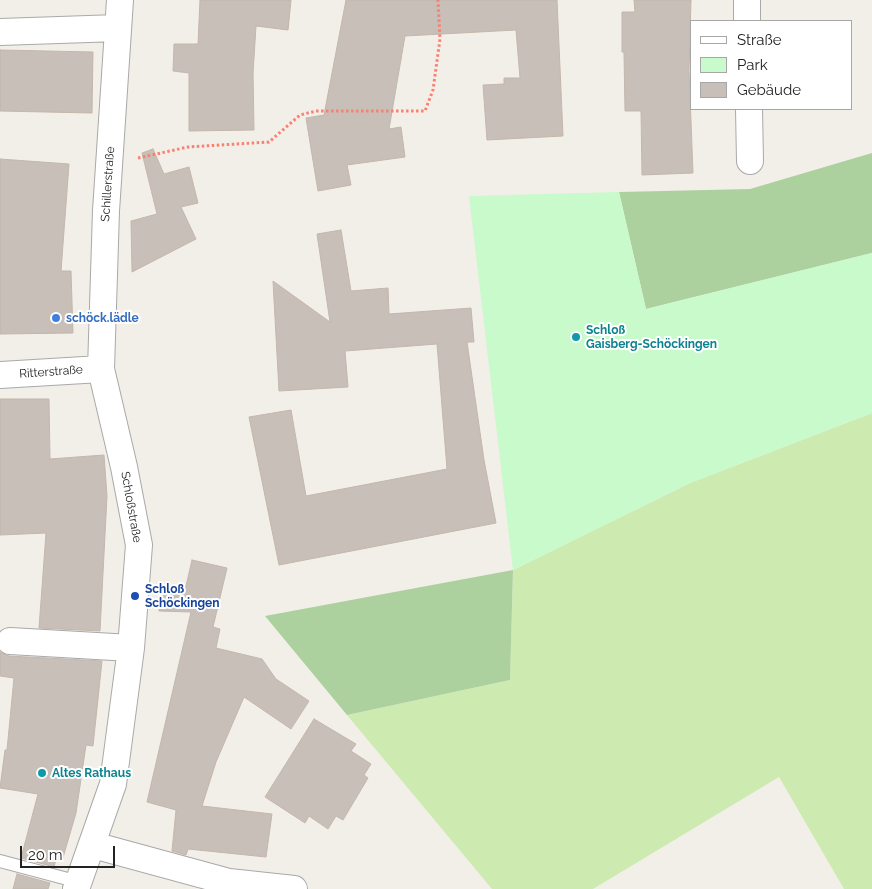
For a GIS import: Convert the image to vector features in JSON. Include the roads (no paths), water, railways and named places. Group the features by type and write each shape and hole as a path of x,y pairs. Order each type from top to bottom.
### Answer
{"street":[{"name":"Schillerstraße","path":"101,369 102,294 120,0"},
{"path":"747,0 747,20"},
{"path":"0,32 118,28"},
{"path":"749,110 750,162"},
{"name":"Ritterstraße","path":"0,375 101,369"},
{"name":"Schloßstraße","path":"77,886 113,784 131,648 139,545 124,467 101,369"},
{"path":"10,642 131,648"},
{"path":"93,845 229,882 294,889"}],"lane":[{"path":"0,861 77,886"}],"place":[{"name":"schöck.lädle","path":"56,318"},
{"name":"Schloß Gaisberg-Schöckingen","path":"576,337"},
{"name":"Schloß Schöckingen","path":"135,596"},
{"name":"Altes Rathaus","path":"42,773"}]}
